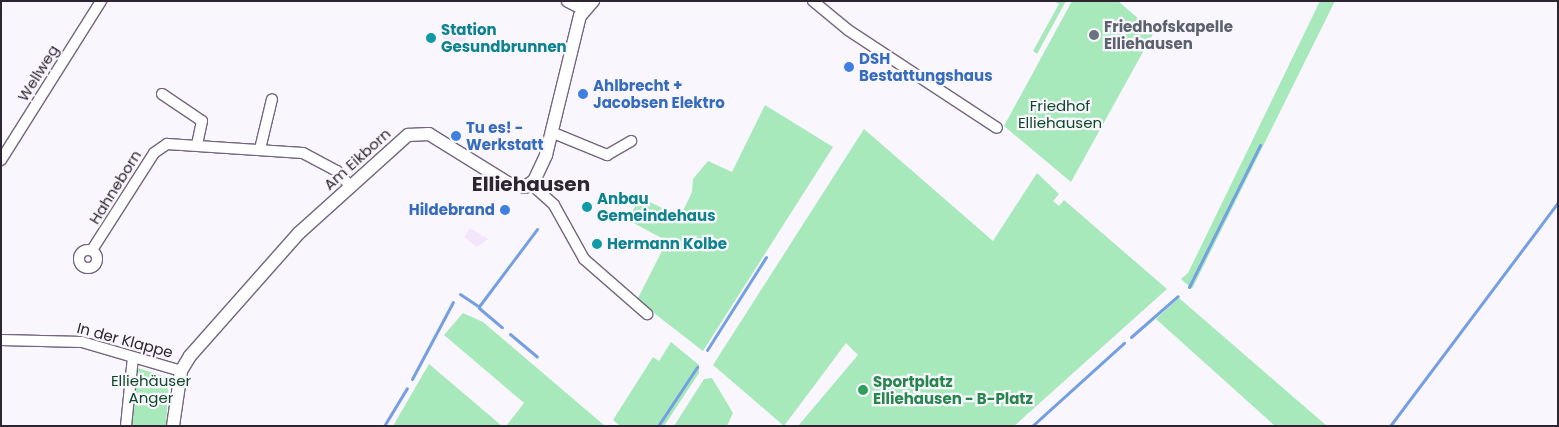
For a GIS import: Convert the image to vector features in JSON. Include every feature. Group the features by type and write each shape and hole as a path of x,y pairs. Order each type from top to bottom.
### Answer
{"street":[{"name":"Wellweg","path":"1,160 101,1"},
{"path":"568,1 588,5 542,166 531,184 554,205 584,259 647,314"},
{"path":"813,1 848,30 997,128"},
{"path":"162,94 202,120 197,144"},
{"path":"260,149 272,99"},
{"name":"Am Eikborn","path":"181,371 278,256 350,186 408,135 418,132 432,135 508,184 531,184"},
{"path":"551,132 607,155 631,141"},
{"name":"Hahneborn","path":"92,250 154,153 173,143 260,149 316,158 350,186"},
{"name":"In der Klappe","path":"1,340 82,342 181,371"},
{"path":"126,426 133,357"},
{"path":"173,426 181,371"}],"shaded area":[{"path":"443,28 468,34 464,48 443,42"},
{"path":"470,228 488,239 477,247 464,237"}],"green space":[{"path":"1054,1 1066,1 1037,54 1033,51 1059,4"},
{"name":"Friedhof Elliehausen","path":"1072,1 1118,1 1154,32 1071,182 1004,126"},
{"path":"1320,1 1335,1 1192,289 1181,279 1188,273"},
{"path":"765,105 833,147 703,351 637,300 667,241 628,220 640,197 680,217 692,192 693,179 708,161 732,172"},
{"path":"864,129 993,241 1037,173 1059,194 1053,201 1059,206 1064,200 1167,289 1014,426 798,426 858,355 846,343 784,426 713,365"},
{"path":"1179,298 1327,426 1275,426 1156,319"},
{"path":"463,313 483,322 605,426 506,426 524,403 444,335"},
{"path":"671,342 699,365 699,373 664,426 620,426 613,420 653,357 659,361"},
{"path":"429,364 502,426 393,426"},
{"name":"Elliehäuser Anger","path":"138,368 169,378 166,426 131,426 134,372"},
{"path":"712,378 733,413 727,426 674,426 704,379"}],"waterway":[{"path":"1189,287 1260,145"},
{"path":"1390,426 1558,202"},
{"path":"480,305 537,229"},
{"path":"707,350 766,257"},
{"path":"460,294 479,307"},
{"path":"1131,337 1178,296"},
{"path":"412,379 453,302"},
{"path":"479,308 502,327"},
{"path":"510,334 537,357"},
{"path":"1032,426 1124,343"},
{"path":"658,426 697,367"},
{"path":"384,426 407,388"}],"place":[{"name":"Friedhofskapelle Elliehausen","path":"1094,35"},
{"name":"Station Gesundbrunnen","path":"431,38"},
{"name":"DSH Bestattungshaus","path":"849,67"},
{"name":"Ahlbrecht + Jacobsen Elektro","path":"583,94"},
{"name":"Tu es! - Werkstatt","path":"456,136"},
{"name":"Anbau Gemeindehaus","path":"587,207"},
{"name":"Hildebrand","path":"505,210"},
{"name":"Hermann Kolbe","path":"597,244"},
{"name":"Sportplatz Elliehausen - B-Platz","path":"863,390"}],"district":[{"name":"Elliehausen","path":"531,184"}]}
